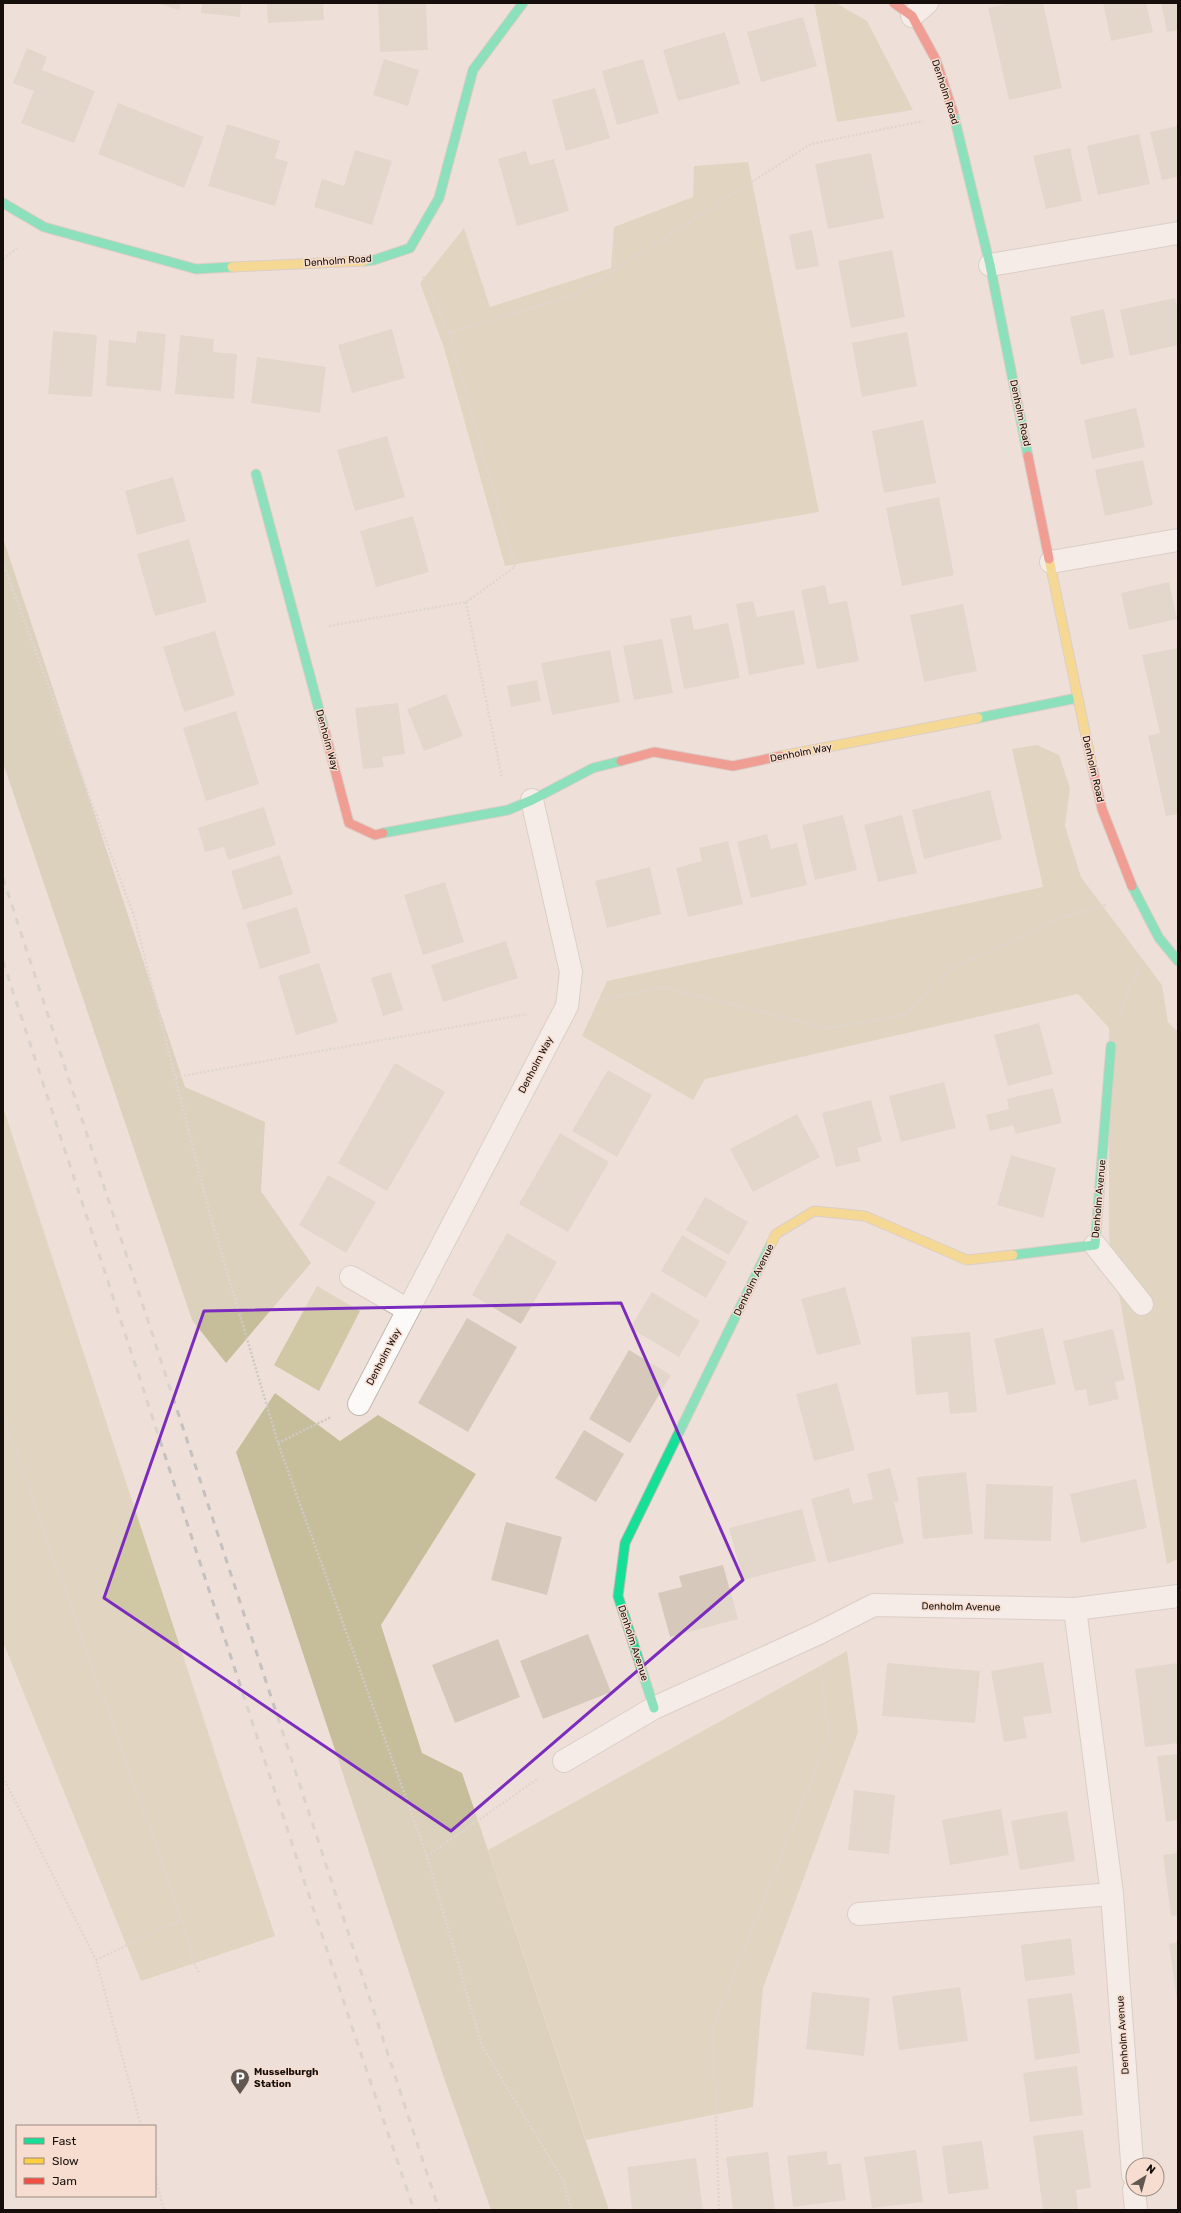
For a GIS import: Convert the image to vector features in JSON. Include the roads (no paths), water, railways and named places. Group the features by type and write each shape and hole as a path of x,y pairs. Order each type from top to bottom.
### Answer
{"street":[{"name":"Denholm Road","path":"3,203 44,227 196,269 374,260 410,248 439,198 473,70 523,3"},
{"name":"Denholm Road","path":"894,3 919,10 954,115 990,265 1051,562 1077,698 1102,809 1136,897 1158,938 1178,961"},
{"path":"990,265 1178,233"},
{"name":"Denholm Way","path":"256,474 349,823 375,835 508,810 532,800 593,768 654,752 733,766 1077,698"},
{"path":"1051,562 1178,540"},
{"name":"Denholm Way","path":"359,1404 567,1006 571,972 532,800"},
{"name":"Denholm Avenue","path":"654,1708 618,1596 625,1543 776,1234 814,1211 865,1216 967,1260 1095,1245 1111,1046"},
{"path":"1095,1245 1142,1304"},
{"path":"351,1277 408,1310"},
{"name":"Denholm Avenue","path":"564,1761 654,1708 817,1634 874,1605 1075,1610 1178,1596"},
{"name":"Denholm Avenue","path":"1075,1610 1112,1894 1132,2157"},
{"path":"859,1914 1112,1894"},
{"path":"1135,2197 1136,2210"}],"railway":[{"path":"3,878 439,2210"},
{"path":"3,961 357,2042 414,2210"}],"place":[{"name":"Musselburgh Station","path":"240,2095"}]}
